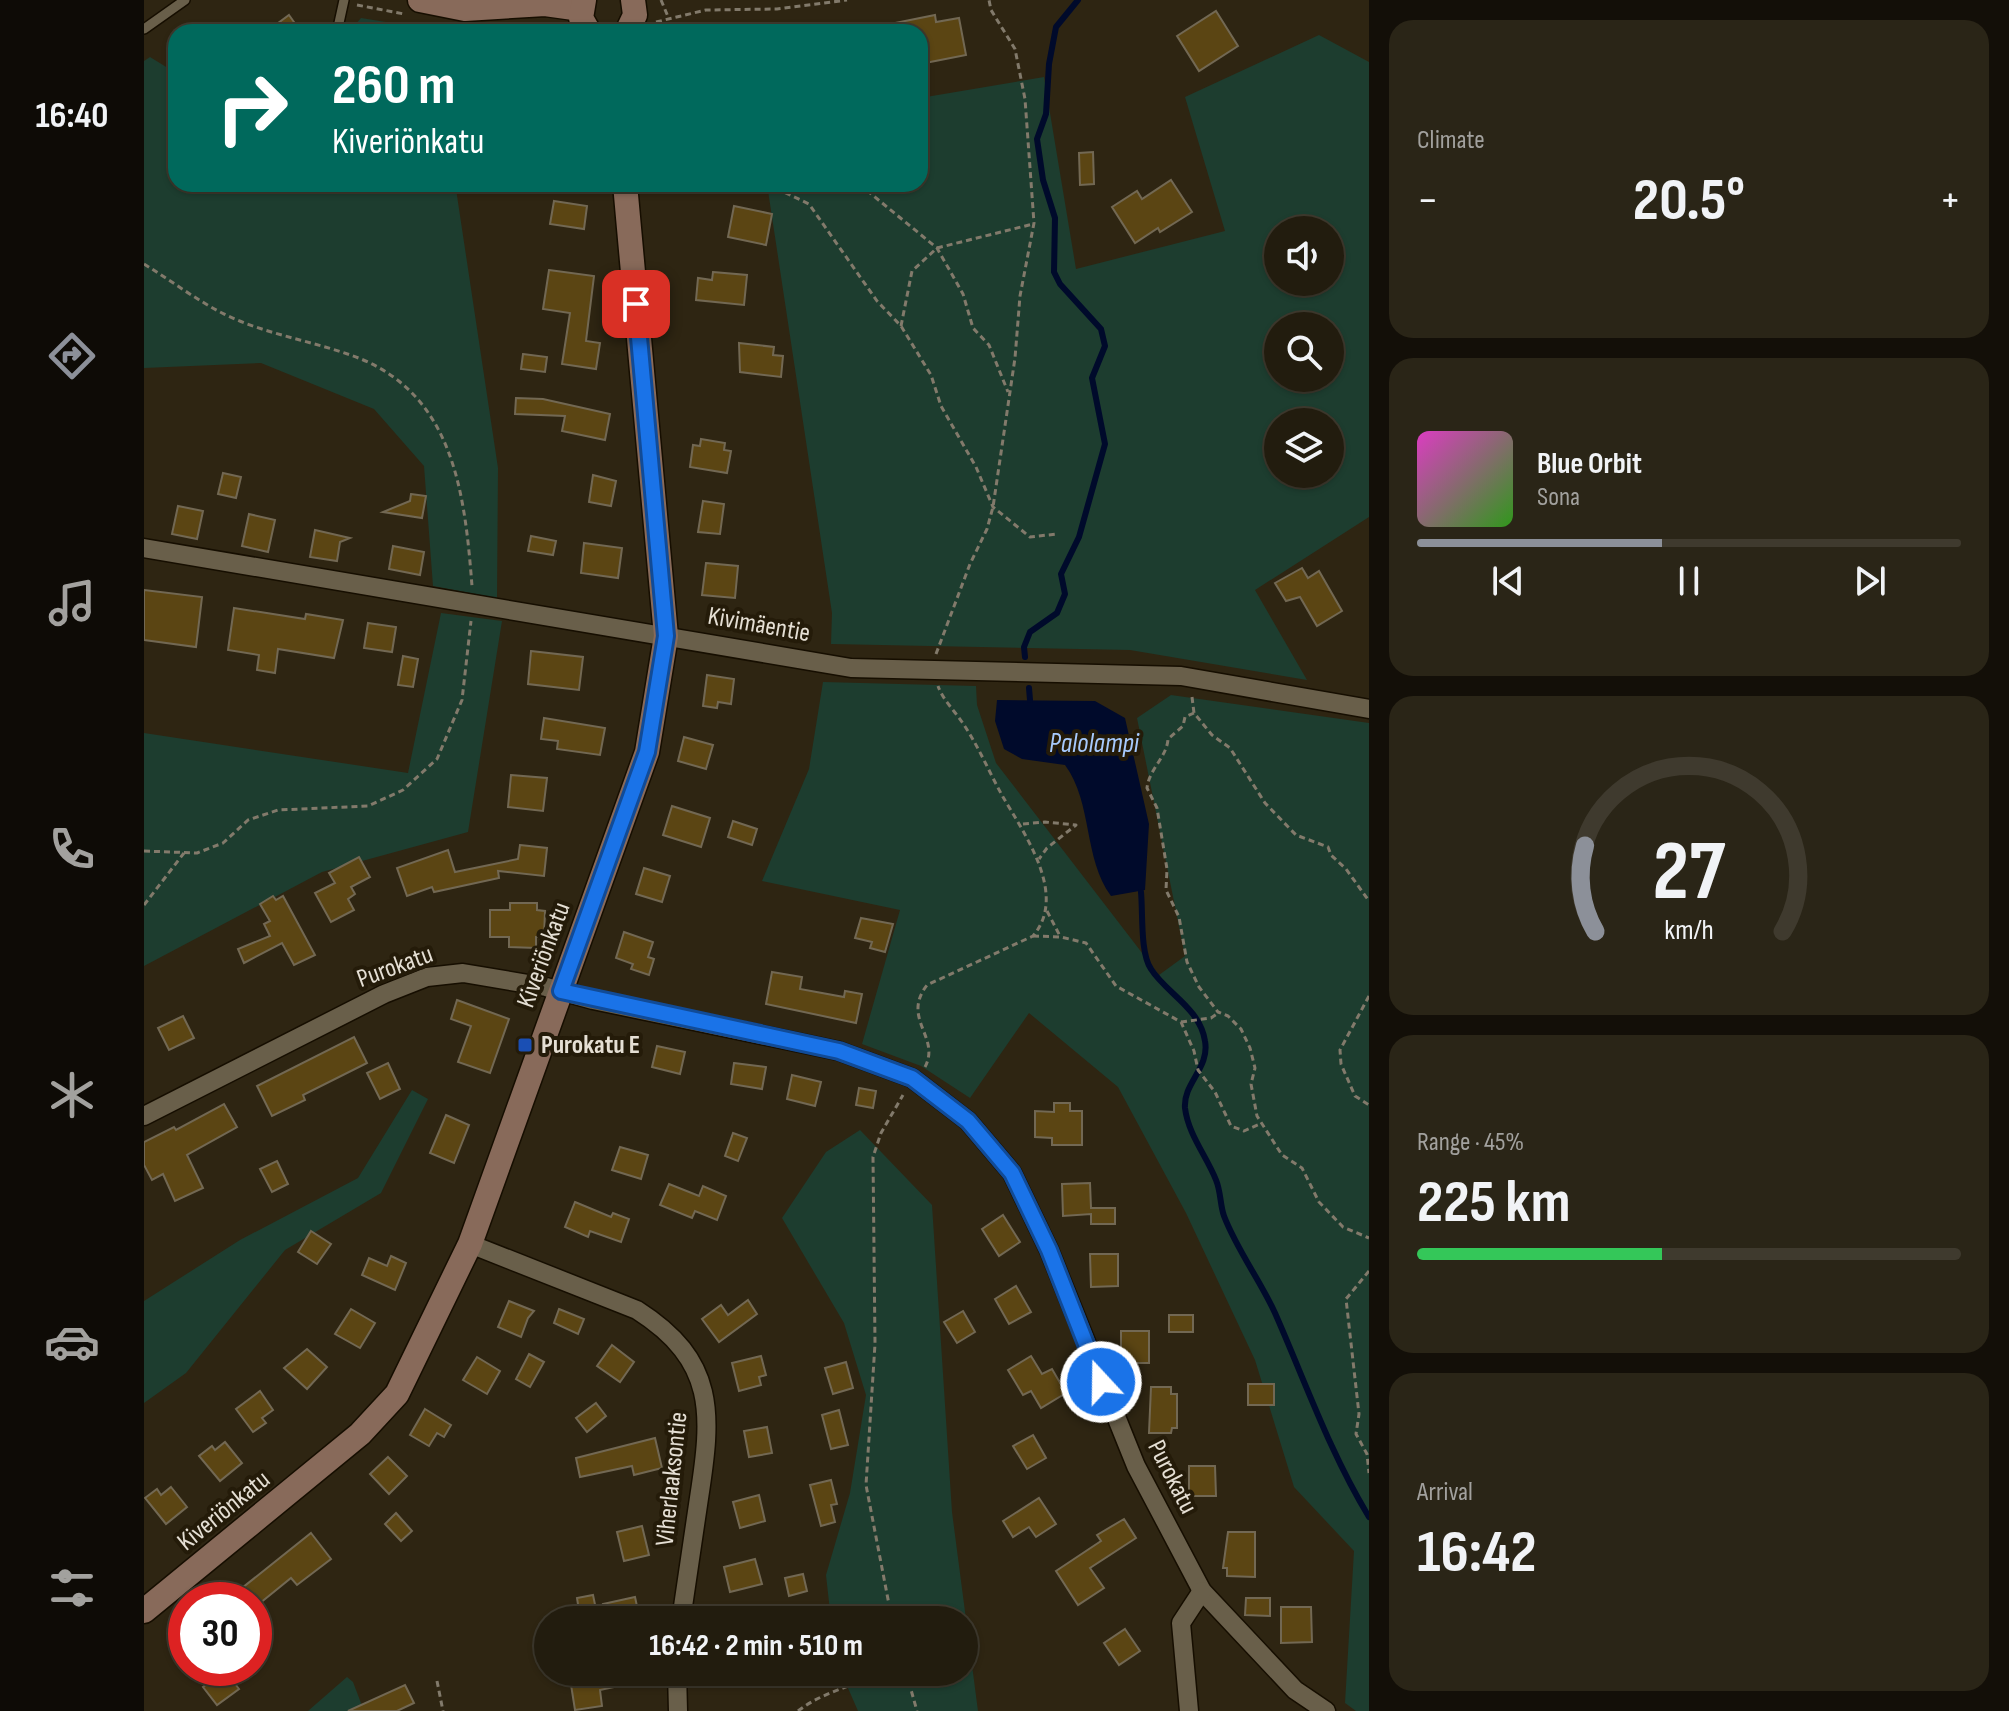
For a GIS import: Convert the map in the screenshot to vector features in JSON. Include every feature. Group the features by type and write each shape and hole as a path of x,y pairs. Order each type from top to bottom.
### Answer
{"street":[{"path":"420,0 465,9 545,4 585,14"},
{"path":"633,24 651,8"},
{"name":"Kiveriönkatu","path":"144,1611 244,1532 380,1416 397,1394 470,1244 647,752 666,636 626,192"},
{"name":"Kivimäentie","path":"144,548 851,668 1181,676 1369,709"},
{"name":"Purokatu","path":"144,1116 384,994 427,977 463,973 839,1051 912,1078 968,1121 1012,1173 1049,1250 1136,1466 1202,1591 1295,1690 1326,1711"},
{"name":"Viherlaaksontie","path":"470,1244 637,1310 660,1325 681,1346 697,1373 707,1403 709,1435 683,1606"},
{"path":"1189,1711 1181,1623 1202,1591"},
{"path":"677,1686 678,1711"}],"lane":[{"path":"144,29 185,0"},
{"path":"339,24 344,0"}],"path":[{"path":"362,6 364,0"},
{"path":"733,0 735,10"},
{"path":"651,8 777,9 847,0"},
{"path":"989,0 991,10 1015,49 1025,99 1034,223 1020,296 1015,358 993,507 930,669 940,693 963,723 1003,797 1022,824 1039,859 1047,911 1061,937"},
{"path":"784,192 809,204 877,301 901,326 931,375 941,406 976,467 993,507 1030,537 1057,534"},
{"path":"869,192 937,248 963,294 973,328 989,345 1008,392"},
{"path":"901,326 912,271 937,248 1034,223"},
{"path":"144,264 222,313 362,359 401,382 436,423 458,473 467,521 473,606 462,700 437,759 403,790 368,806 278,810 248,820 223,843 197,853 144,851"},
{"path":"1181,676 1192,694 1194,713 1212,735 1230,748 1265,803 1296,835 1328,847 1331,855 1346,869 1369,901"},
{"path":"1194,713 1185,717 1183,726 1168,739 1167,748 1156,763 1147,788 1157,808 1167,869 1166,890 1179,917 1187,962 1199,987 1218,1012 1228,1016 1241,1029 1254,1055 1251,1084 1261,1124 1282,1155 1302,1168 1319,1202 1343,1227 1369,1238"},
{"path":"1022,824 1045,822 1076,825 1047,848 1039,859"},
{"path":"144,905 184,853"},
{"path":"889,1606 866,1485 875,1344 873,1157 881,1133 912,1078 926,1067 930,1058 929,1045 917,1015 918,997 927,985 1033,936 1042,925 1047,911"},
{"path":"1033,936 1061,937 1086,943 1116,986 1181,1022 1211,1018 1218,1012"},
{"path":"1369,996 1340,1050 1341,1064 1355,1096 1369,1105"},
{"path":"1181,1022 1194,1051 1198,1070 1215,1092 1231,1126 1244,1131 1261,1124"},
{"path":"1369,1271 1346,1299 1359,1414 1356,1434 1367,1454 1369,1473"},
{"path":"437,1681 443,1711"},
{"path":"798,1711 816,1697 851,1686"},
{"path":"910,1686 917,1711"}],"green space":[{"path":"361,18 398,24 356,24"},
{"path":"1319,35 1369,62 1369,517 1255,590 1307,680 1130,650 831,644 832,613 768,192 928,192 928,97 1044,77 1076,269 1225,231 1185,97"},
{"path":"150,57 168,68 168,192 456,192 498,468 497,598 433,586 424,466 374,409 261,363 144,368 144,61"},
{"path":"441,613 502,621 468,832 322,872 144,966 144,733 408,773"},
{"path":"823,682 976,686 977,705 996,763 1159,975 1185,956 1137,718 1171,695 1369,723 1369,1711 1356,1711 1345,1703 1354,1551 1294,1487 1255,1360 1186,1213 1118,1087 1029,1013 970,1098 921,1066 862,1044 900,910 762,881 809,769"},
{"path":"412,1090 428,1099 381,1193 285,1250 186,1373 144,1403 144,1301 240,1240 358,1178"},
{"path":"860,1130 932,1205 952,1512 964,1606 829,1606 826,1575 850,1493 866,1395 844,1323 782,1218 826,1152"},
{"path":"347,1677 353,1682 364,1711 308,1711"},
{"path":"847,1686 975,1686 978,1711 858,1711"}],"water":[{"name":"Palolampi","path":"997,700 1095,701 1125,718 1149,824 1145,890 1111,896 1096,865 1074,780 1065,765 1022,759 1004,749 995,721"}],"building":[{"path":"1216,11 1238,46 1199,71 1177,36"},
{"path":"289,15 295,24 277,24"},
{"path":"935,15 936,22 959,18 966,55 928,62 928,24 890,24"},
{"path":"1093,152 1094,184 1080,185 1079,153"},
{"path":"1171,180 1192,212 1135,243 1112,207 1137,191 1142,199"},
{"path":"554,201 587,206 584,229 550,224"},
{"path":"734,206 772,214 766,245 728,237"},
{"path":"549,270 594,276 586,341 600,343 596,369 562,364 570,313 543,309"},
{"path":"713,272 747,275 744,305 696,300 698,278 712,280"},
{"path":"739,343 774,347 773,355 783,356 781,377 740,372"},
{"path":"523,354 547,357 545,372 521,369"},
{"path":"516,398 543,399 610,414 605,440 562,431 565,416 515,414"},
{"path":"701,439 725,443 724,450 731,451 727,473 690,467 693,445 700,446"},
{"path":"223,473 241,477 236,498 218,494"},
{"path":"593,475 616,481 611,506 589,502"},
{"path":"411,494 426,496 422,518 383,512 410,501"},
{"path":"703,501 724,504 720,534 698,532"},
{"path":"178,506 203,511 197,539 172,534"},
{"path":"249,514 275,520 268,552 242,546"},
{"path":"315,530 350,538 340,542 337,561 310,557"},
{"path":"531,536 556,541 553,555 528,551"},
{"path":"584,543 622,548 618,578 581,573"},
{"path":"393,546 424,552 420,575 389,569"},
{"path":"706,563 738,566 735,598 702,595"},
{"path":"1302,568 1308,578 1319,571 1342,611 1317,626 1300,597 1286,601 1275,583"},
{"path":"144,590 202,597 196,647 144,640"},
{"path":"234,608 305,619 306,614 343,620 334,658 278,649 275,673 257,670 259,655 228,650"},
{"path":"368,623 396,627 392,652 364,648"},
{"path":"531,651 583,657 579,690 528,684"},
{"path":"403,656 418,659 413,687 398,685"},
{"path":"707,675 734,679 731,704 718,702 717,708 703,706"},
{"path":"544,718 605,728 600,755 557,749 558,741 541,739"},
{"path":"684,737 713,745 706,769 678,761"},
{"path":"511,775 547,778 543,811 508,807"},
{"path":"672,806 710,818 701,847 663,835"},
{"path":"733,821 757,829 752,845 728,837"},
{"path":"520,845 547,848 544,876 498,871 499,878 434,892 432,887 407,896 397,868 448,850 455,872 518,859"},
{"path":"359,857 370,877 351,887 355,894 348,899 354,910 331,922 315,893 335,883 329,873"},
{"path":"644,868 670,876 662,902 636,894"},
{"path":"273,896 276,900 283,896 315,955 294,965 282,943 244,963 238,949 270,936 264,924 270,921 260,904"},
{"path":"510,903 537,903 537,910 545,911 544,937 536,937 536,948 509,947 509,937 490,937 490,910 510,910"},
{"path":"861,918 893,924 885,952 870,948 872,942 855,938"},
{"path":"624,932 653,942 648,957 654,959 649,975 631,969 633,964 616,958"},
{"path":"772,972 802,977 800,989 844,997 845,991 862,994 856,1023 766,1004"},
{"path":"457,1000 509,1019 490,1073 458,1062 471,1026 451,1019"},
{"path":"183,1016 194,1038 169,1050 158,1028"},
{"path":"354,1037 367,1063 303,1095 305,1100 272,1116 257,1086"},
{"path":"657,1046 685,1052 680,1074 652,1067"},
{"path":"388,1063 400,1089 380,1099 367,1073"},
{"path":"734,1063 766,1067 762,1089 731,1084"},
{"path":"792,1075 821,1082 815,1106 787,1099"},
{"path":"859,1088 876,1091 873,1108 856,1105"},
{"path":"1054,1103 1070,1103 1070,1111 1082,1111 1082,1145 1052,1145 1052,1138 1035,1137 1035,1111 1054,1112"},
{"path":"224,1104 237,1127 187,1155 203,1188 175,1201 163,1174 152,1180 144,1165 144,1142 174,1127 176,1130"},
{"path":"446,1115 469,1125 454,1163 430,1153"},
{"path":"733,1133 747,1138 738,1161 725,1156"},
{"path":"620,1147 648,1155 641,1179 612,1170"},
{"path":"277,1161 288,1184 272,1192 260,1169"},
{"path":"1090,1183 1091,1208 1115,1208 1115,1224 1091,1224 1091,1214 1063,1216 1062,1184"},
{"path":"669,1184 699,1196 703,1186 726,1196 717,1220 695,1211 692,1218 660,1205"},
{"path":"575,1202 611,1217 613,1213 629,1219 621,1242 590,1231 588,1237 565,1227"},
{"path":"1003,1215 1020,1242 999,1256 982,1229"},
{"path":"311,1231 331,1244 317,1264 298,1252"},
{"path":"1090,1254 1118,1254 1118,1286 1091,1287"},
{"path":"391,1256 406,1263 395,1290 362,1275 369,1258 387,1266"},
{"path":"1016,1286 1031,1312 1009,1324 995,1299"},
{"path":"748,1300 757,1314 719,1342 702,1319 721,1305 728,1315"},
{"path":"509,1301 534,1311 521,1337 498,1327"},
{"path":"351,1309 375,1323 360,1348 335,1334"},
{"path":"559,1309 584,1319 578,1334 554,1323"},
{"path":"963,1311 975,1332 957,1343 944,1322"},
{"path":"1169,1315 1193,1315 1193,1332 1169,1332"},
{"path":"1121,1331 1149,1331 1149,1363 1121,1363"},
{"path":"612,1345 634,1362 620,1382 597,1366"},
{"path":"307,1349 327,1367 307,1389 284,1368"},
{"path":"529,1354 544,1362 530,1387 516,1379"},
{"path":"761,1356 766,1375 759,1377 761,1385 739,1391 732,1363"},
{"path":"1031,1356 1042,1374 1052,1369 1066,1393 1041,1408 1031,1391 1023,1395 1008,1370"},
{"path":"477,1357 500,1371 487,1394 463,1380"},
{"path":"846,1362 853,1388 833,1394 825,1368"},
{"path":"1248,1384 1274,1384 1274,1405 1248,1405"},
{"path":"1151,1387 1171,1387 1171,1394 1177,1394 1177,1428 1172,1428 1171,1433 1149,1433"},
{"path":"260,1391 273,1410 262,1418 266,1423 253,1432 236,1409"},
{"path":"596,1403 606,1416 587,1432 576,1418"},
{"path":"425,1409 451,1425 444,1437 437,1433 429,1446 410,1435"},
{"path":"839,1410 848,1445 831,1449 822,1415"},
{"path":"767,1427 772,1453 749,1457 744,1431"},
{"path":"1033,1435 1046,1458 1027,1469 1013,1446"},
{"path":"655,1438 662,1468 634,1475 632,1466 580,1477 576,1458"},
{"path":"225,1442 242,1463 220,1481 199,1456 212,1446 215,1450"},
{"path":"388,1457 407,1476 389,1494 370,1474"},
{"path":"1189,1466 1215,1466 1216,1496 1189,1496"},
{"path":"831,1480 837,1504 831,1505 835,1522 821,1526 810,1485"},
{"path":"171,1487 187,1507 166,1524 145,1498 157,1489 161,1495"},
{"path":"759,1495 765,1521 740,1528 733,1502"},
{"path":"1039,1498 1056,1524 1036,1537 1029,1527 1013,1537 1003,1521"},
{"path":"396,1513 412,1531 401,1541 385,1524"},
{"path":"1124,1519 1136,1538 1090,1568 1104,1588 1078,1605 1056,1571 1101,1541 1097,1535"},
{"path":"642,1526 649,1555 624,1561 617,1532"},
{"path":"1228,1532 1255,1532 1255,1577 1227,1576 1227,1568 1223,1568"},
{"path":"311,1533 331,1559 297,1585 291,1578 272,1593 272,1582 250,1582"},
{"path":"755,1559 762,1584 730,1592 724,1567"},
{"path":"803,1574 807,1591 789,1596 785,1578"},
{"path":"593,1595 595,1606 578,1606 577,1598"},
{"path":"635,1597 637,1606 604,1606"},
{"path":"1246,1598 1270,1598 1270,1616 1245,1615"},
{"path":"1281,1607 1311,1607 1312,1642 1281,1643"},
{"path":"1125,1629 1140,1651 1119,1665 1104,1643"},
{"path":"405,1685 414,1703 397,1711 348,1711"},
{"path":"237,1686 239,1689 217,1705 203,1687"},
{"path":"571,1686 619,1686 600,1690 602,1706 575,1710"}],"waterway":[{"path":"1025,657 1024,647 1030,632 1057,613 1065,594 1061,574 1079,537 1105,444 1092,378 1105,346 1101,329 1060,284 1054,272 1055,218 1043,180 1037,139 1046,114 1049,64 1056,27 1078,0"},
{"path":"1029,688 1030,700"},
{"path":"1141,892 1147,962 1157,978 1197,1019 1205,1041 1204,1059 1185,1099 1190,1127 1216,1180 1229,1229 1275,1313 1330,1442 1369,1517"}],"place":[{"name":"Purokatu E","path":"525,1045"}],"route":[{"path":"636,304 666,636 647,752 561,991 839,1051 912,1078 968,1121 1012,1173 1049,1250 1101,1382"}]}
